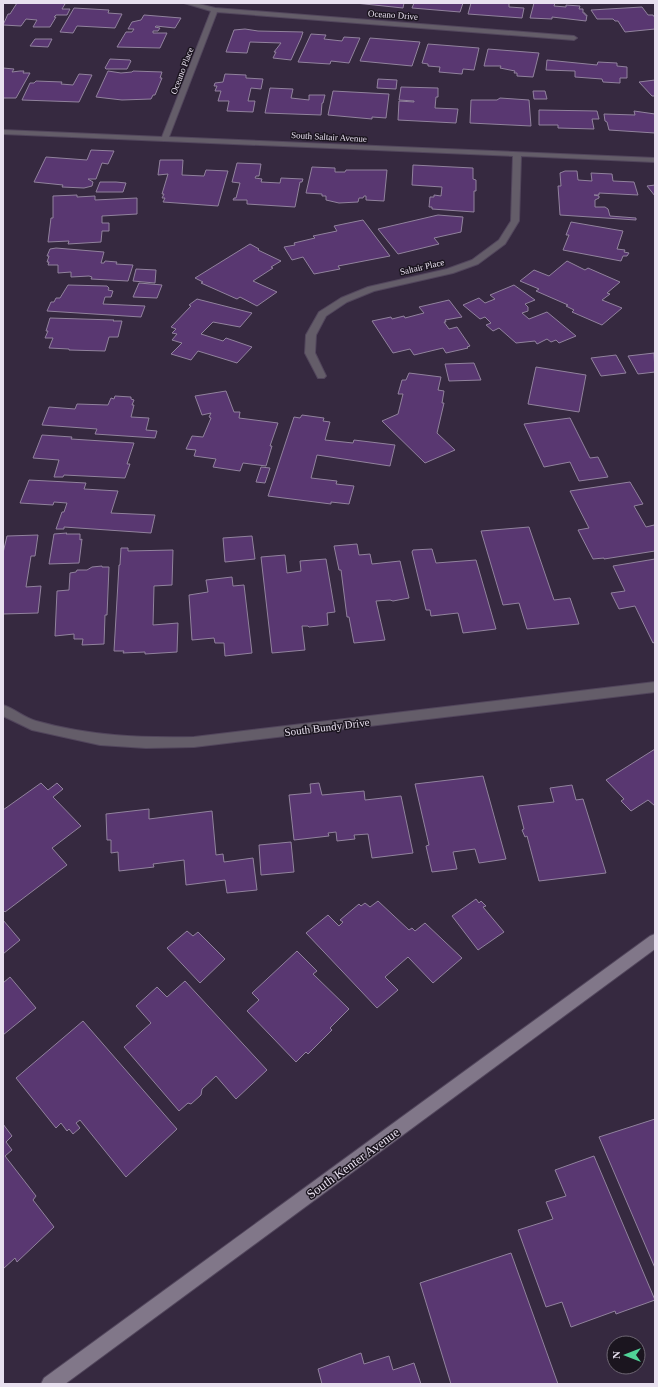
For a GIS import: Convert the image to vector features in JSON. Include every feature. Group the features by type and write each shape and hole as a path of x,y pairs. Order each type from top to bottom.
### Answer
{"street":[{"name":"Oceano Drive","path":"188,3 215,10 574,38"},
{"name":"Oceano Place","path":"165,139 215,10"},
{"name":"South Saltair Avenue","path":"3,132 655,160"},
{"name":"Saltair Place","path":"321,376 310,353 311,335 322,314 344,300 372,289 450,271 475,262 502,242 515,221 516,155"},
{"name":"South Bundy Drive","path":"3,710 32,725 100,740 146,743 194,742 655,687"},
{"name":"South Kenter Avenue","path":"50,1384 655,941"}],"building":[{"path":"17,3 62,3 65,4 62,9 70,9 67,15 56,15 50,27 33,27 37,20 26,19 21,26 3,25 8,14 10,14"},
{"path":"355,3 404,3 403,8"},
{"path":"414,3 463,3 460,12 412,8"},
{"path":"471,3 509,3 509,7 524,8 522,18 468,14"},
{"path":"534,3 555,3 554,6 566,7 566,5 580,6 579,9 583,9 583,13 587,15 586,21 552,17 552,19 530,18"},
{"path":"642,7 648,15 653,15 655,18 655,29 625,32 618,21 613,19 597,19 591,10"},
{"path":"74,8 109,10 108,13 122,14 115,28 77,26 73,33 60,32"},
{"path":"144,15 181,18 175,28 155,27 160,28 158,31 153,31 153,33 167,33 160,48 117,47 126,32 132,32 134,29 128,29 132,22 141,20"},
{"path":"245,29 258,31 303,32 291,60 273,58 276,52 274,52 281,43 250,42 247,53 226,52 234,30"},
{"path":"311,34 326,35 324,39 342,41 344,37 360,38 349,63 331,61 330,64 298,62"},
{"path":"370,38 420,42 412,66 360,61"},
{"path":"35,39 52,39 48,47 30,46"},
{"path":"428,44 479,48 474,70 463,69 462,74 439,72 440,67 428,66 428,64 422,63"},
{"path":"488,49 539,53 533,77 517,76 517,73 514,73 515,71 500,68 501,66 484,66"},
{"path":"110,59 131,61 127,69 106,69 105,68"},
{"path":"547,60 597,65 598,62 617,63 617,66 627,67 627,78 620,78 620,83 603,82 602,79 575,77 575,71 546,70"},
{"path":"3,68 14,69 12,72 24,71 23,73 30,73 16,98 3,98"},
{"path":"108,71 121,73 133,71 162,72 160,78 162,78 155,95 153,95 151,99 122,100 96,97"},
{"path":"79,74 92,75 79,102 22,100 30,83 34,83 36,81 62,82 61,84 73,85"},
{"path":"225,74 246,75 246,78 263,79 261,89 251,88 248,101 255,101 253,112 227,111 229,101 218,101 221,91 215,91 217,86 214,86 215,83 223,82"},
{"path":"378,79 397,80 396,89 377,88"},
{"path":"655,80 655,96 652,96 639,82"},
{"path":"401,87 438,88 438,97 436,97 435,108 458,109 456,123 398,120 399,101 414,102 399,100"},
{"path":"270,88 293,89 291,98 309,100 309,95 325,95 322,103 321,115 265,113"},
{"path":"333,91 389,94 386,118 372,117 372,119 328,115"},
{"path":"533,91 545,91 547,99 534,99"},
{"path":"500,98 529,100 531,126 470,123 471,100 497,100"},
{"path":"539,110 597,111 599,119 592,119 594,129 558,128 558,125 539,125"},
{"path":"634,111 655,114 655,133 609,130 604,114 635,115"},
{"path":"91,150 114,151 108,164 102,163 96,179 88,179 93,182 92,186 84,188 62,187 63,185 34,182 46,157 87,160"},
{"path":"160,160 183,160 182,175 204,176 206,170 228,171 218,206 163,202 165,198 162,198 164,194 162,194 168,174 158,175"},
{"path":"237,163 261,164 259,176 256,176 255,178 262,179 261,182 280,183 281,178 303,179 302,182 300,182 295,207 247,204 247,200 233,200 236,198 240,183 232,182"},
{"path":"413,165 473,168 473,179 476,180 476,191 474,191 474,212 432,209 432,207 429,207 430,197 434,197 434,195 441,196 442,187 412,185"},
{"path":"312,167 335,168 335,172 345,172 346,170 387,170 384,201 366,200 366,196 364,196 363,198 359,198 358,202 339,203 326,200 326,196 322,196 322,194 306,193"},
{"path":"565,171 577,171 578,180 592,181 591,173 612,174 613,181 634,182 638,195 599,193 599,195 594,195 599,196 599,198 595,200 595,207 605,207 608,209 610,216 636,218 636,220 560,215 558,186 561,186 560,173"},
{"path":"100,182 126,183 123,192 96,192"},
{"path":"655,185 655,196 647,186"},
{"path":"77,195 77,197 95,196 95,200 137,198 137,214 102,216 102,223 109,223 109,231 102,231 101,242 68,244 69,241 48,242 51,218 53,218 53,196"},
{"path":"438,215 463,217 461,232 434,238 439,244 398,254 378,229"},
{"path":"363,220 390,256 338,266 340,269 314,274 303,257 292,260 284,247 315,238 313,236 337,231 334,226"},
{"path":"571,222 623,231 617,249 625,250 624,252 629,253 627,256 623,256 621,261 563,250 569,235 566,235"},
{"path":"250,244 259,249 258,250 281,261 253,281 277,292 257,306 240,297 237,299 201,283 203,282 195,278"},
{"path":"56,248 104,252 101,263 104,263 105,261 117,262 116,264 133,265 128,281 91,279 92,277 89,276 71,277 71,272 58,273 58,265 48,265 49,262 47,262 49,256 47,256 50,249"},
{"path":"567,261 585,270 588,268 620,282 607,293 610,294 602,300 622,308 602,325 572,312 574,310 566,306 568,305 536,291 539,289 520,281 534,270 549,276"},
{"path":"136,269 156,270 155,283 133,281"},
{"path":"139,283 162,285 157,298 133,297"},
{"path":"68,285 107,286 109,288 108,290 113,291 111,297 105,297 103,304 145,306 141,317 47,311 51,302 54,302 56,298 60,298"},
{"path":"514,285 535,300 525,304 528,307 528,311 522,313 529,319 547,312 576,336 559,343 556,340 551,342 547,339 537,344 535,341 516,343 499,328 493,331 486,325 491,323 485,317 480,319 463,305 479,298 485,303 495,299 490,295"},
{"path":"197,299 252,313 240,327 213,322 201,334 223,341 226,338 252,347 237,363 198,351 191,360 171,354 182,343 172,340 177,334 172,333 176,329 171,327 191,306 189,305"},
{"path":"449,300 462,317 445,320 446,322 444,322 449,329 457,327 470,346 467,347 468,348 446,353 443,348 414,355 410,349 393,353 372,321 391,317 392,319 404,316 405,318 424,313 419,307"},
{"path":"50,318 122,321 118,337 109,337 105,351 69,350 49,348 53,338 45,338 48,331 46,331"},
{"path":"654,353 655,372 638,374 628,356"},
{"path":"616,355 626,373 601,376 591,358"},
{"path":"474,363 481,380 449,381 445,364"},
{"path":"536,367 586,375 579,412 528,404"},
{"path":"409,373 441,377 438,390 444,391 442,403 444,403 437,433 455,450 425,463 382,421 398,414 403,394 398,394 402,380 406,380"},
{"path":"226,391 234,412 240,412 239,418 278,423 270,446 272,446 266,466 243,463 240,471 213,467 216,459 194,456 196,450 186,449 192,436 203,437 211,418 209,417 211,413 202,415 195,396"},
{"path":"115,396 131,397 131,399 134,400 131,417 149,418 146,430 157,431 155,438 95,434 97,429 42,425 49,407 75,409 77,404 108,405 111,398 114,399"},
{"path":"302,415 324,418 323,421 330,422 325,440 353,443 354,440 395,445 390,466 317,455 311,478 337,481 336,484 354,486 349,504 331,502 331,504 268,496 294,417 300,418"},
{"path":"570,418 590,458 598,457 608,477 579,481 570,462 544,467 524,424"},
{"path":"42,435 72,437 71,439 134,443 127,464 130,464 125,478 64,475 63,477 54,477 59,460 33,458"},
{"path":"261,467 270,468 265,483 256,482"},
{"path":"29,480 86,483 84,489 118,491 111,513 155,515 151,533 64,527 64,529 56,529 67,503 54,502 53,505 20,503"},
{"path":"630,482 643,504 634,506 646,527 654,525 655,527 655,551 604,559 593,559 578,530 589,528 570,491"},
{"path":"529,527 554,600 570,598 579,624 527,629 519,603 503,605 481,531"},
{"path":"67,533 66,534 80,534 80,540 82,539 79,563 49,564 54,534"},
{"path":"38,535 35,556 31,556 26,587 41,586 38,613 3,614 3,553 7,536"},
{"path":"252,536 255,559 225,562 223,538"},
{"path":"357,544 359,555 370,554 372,564 400,561 409,598 393,601 376,601 385,640 354,643 349,617 347,617 341,570 339,570 334,546"},
{"path":"121,548 128,548 128,551 173,550 172,585 154,586 153,625 178,623 177,652 145,654 145,652 123,653 124,651 114,651"},
{"path":"432,549 436,563 476,560 496,629 463,633 458,613 431,616 430,610 426,610 412,552 413,550"},
{"path":"285,555 287,573 301,571 300,561 326,559 335,612 327,613 328,625 309,627 302,626 305,650 272,653 261,557"},
{"path":"655,559 655,642 653,643 635,606 619,609 611,593 625,591 613,566"},
{"path":"92,567 109,567 104,644 82,645 83,639 74,639 74,634 55,636 57,591 69,590 70,573 76,572 77,570 87,570"},
{"path":"232,577 233,586 244,585 252,653 225,656 224,643 215,643 214,638 192,640 189,595 208,592 206,580"},
{"path":"655,749 655,806 648,800 631,811 621,801 624,799 606,780"},
{"path":"483,776 506,859 479,863 475,849 453,852 457,869 432,872 426,846 429,845 415,784"},
{"path":"41,783 48,790 57,783 63,789 53,797 81,826 52,848 67,865 5,912 3,910 3,810"},
{"path":"319,783 322,795 364,791 365,800 401,796 413,853 372,858 368,834 354,835 355,839 337,841 336,832 328,833 329,836 294,840 289,795 311,793 310,784"},
{"path":"572,785 576,800 583,799 606,873 539,881 527,836 525,837 522,830 524,829 518,806 554,802 550,788"},
{"path":"149,809 149,819 212,811 216,855 223,854 224,862 253,858 257,890 227,893 225,880 186,885 184,860 153,864 154,867 119,871 118,852 111,853 111,840 107,840 106,814"},
{"path":"291,842 294,872 261,875 259,845"},
{"path":"476,899 479,903 481,901 486,906 483,907 504,932 478,950 452,916"},
{"path":"378,901 409,930 412,928 415,931 425,923 462,958 433,983 408,957 385,977 398,990 377,1008 306,933 328,915 339,926 343,922 340,920 359,904 361,906 365,903 370,907"},
{"path":"3,920 20,940 3,954"},
{"path":"187,931 193,936 198,932 225,959 200,983 167,948"},
{"path":"297,951 317,971 313,974 349,1009 330,1028 332,1030 308,1054 306,1052 296,1062 247,1011 259,1000 252,993"},
{"path":"10,977 36,1008 3,1035 3,983"},
{"path":"185,981 267,1070 236,1099 216,1076 202,1089 201,1095 191,1104 188,1103 179,1111 124,1047 151,1023 136,1006 157,987 167,997"},
{"path":"83,1021 177,1129 126,1177 80,1120 76,1123 80,1128 73,1134 69,1129 67,1131 61,1123 56,1128 16,1078"},
{"path":"655,1119 655,1268 599,1137"},
{"path":"3,1124 12,1136 6,1142 12,1150 5,1156 36,1196 33,1200 54,1227 17,1262 15,1258 3,1269"},
{"path":"594,1156 655,1300 616,1314 615,1311 571,1327 562,1302 546,1307 518,1230 553,1219 546,1202 566,1196 555,1170"},
{"path":"511,1253 558,1384 451,1384 420,1283"},
{"path":"361,1353 364,1364 389,1356 393,1370 414,1363 421,1384 322,1384 318,1369"}]}
